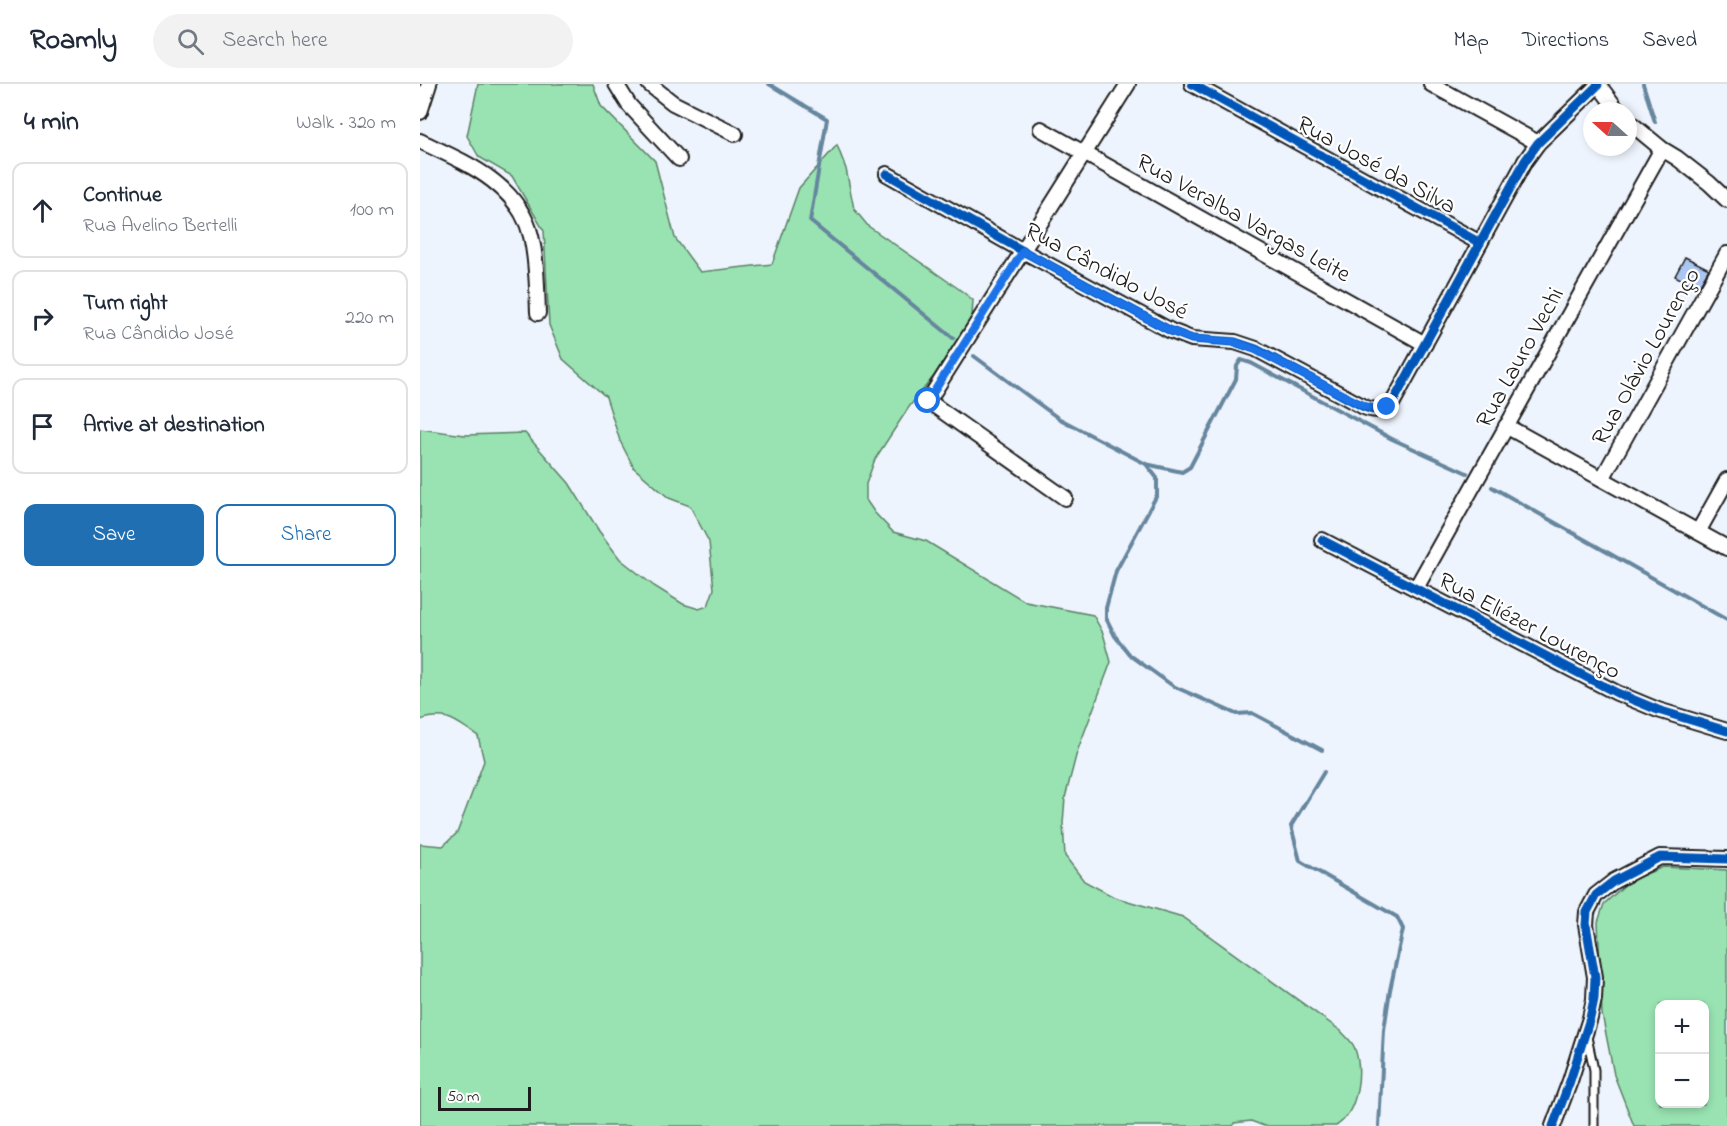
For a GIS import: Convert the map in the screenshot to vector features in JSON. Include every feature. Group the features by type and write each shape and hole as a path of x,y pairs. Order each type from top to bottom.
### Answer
{"street":[{"path":"420,112 429,84"},
{"path":"616,84 629,105 679,159"},
{"path":"649,84 673,104 735,134"},
{"path":"1065,498 928,401 1128,84"},
{"name":"Rua José da Silva","path":"1192,84 1480,243"},
{"path":"1431,84 1538,143"},
{"path":"1598,84 1611,102"},
{"name":"Rua Cândido José","path":"887,174 1171,331 1192,339 1234,342 1256,350 1372,410 1380,410 1393,402 1525,161 1538,143 1598,84"},
{"path":"1637,128 1701,177 1727,200"},
{"name":"Rua Veralba Vargas Leite","path":"1041,129 1425,344"},
{"path":"420,141 482,173 503,188 514,201 531,235 538,313"},
{"name":"Rua Lauro Vechi","path":"1416,588 1662,149"},
{"name":"Rua Olávio Lourenço","path":"1602,479 1727,254"},
{"path":"1506,426 1727,548"},
{"path":"1698,532 1727,480"},
{"name":"Rua Eliézer Lourenço","path":"1322,540 1617,693 1658,710 1727,731"},
{"path":"1553,1126 1570,1081 1592,1009 1596,984 1586,933 1586,918 1596,895 1614,881 1660,857 1727,859"}],"lane":[{"path":"1585,1031 1593,1070 1594,1126"}],"green space":[{"path":"478,84 593,84 601,106 655,161 675,238 700,272 772,264 799,188 837,145 846,169 854,209 868,226 973,300 972,317 934,376 909,407 875,459 866,484 866,500 893,532 926,541 1026,602 1093,615 1103,633 1111,662 1077,752 1065,798 1063,823 1065,856 1084,881 1114,897 1183,917 1341,1031 1355,1049 1358,1080 1354,1102 1343,1120 1336,1126 1264,1126 1251,1121 1234,1123 1233,1126 420,1126 420,844 443,846 457,833 484,761 478,736 463,726 445,717 420,720 420,429 465,435 525,433 569,483 599,531 620,559 654,586 683,604 699,609 708,606 714,589 709,542 690,506 669,498 634,468 620,441 606,397 563,359 549,325 544,231 512,176 479,157 467,136"},
{"path":"1663,867 1727,870 1727,1126 1634,1126 1614,1075 1602,1014 1598,922 1604,904 1629,881"}],"building":[{"path":"1685,257 1709,269 1698,288 1675,276"}],"waterway":[{"path":"769,84 827,119 810,221 953,338"},
{"path":"1643,84 1655,122"},
{"path":"974,356 1058,418 1146,464 1182,472 1190,467 1236,379 1237,366 1241,360 1251,363 1392,439 1467,473"},
{"path":"1146,464 1157,478 1157,495 1116,571 1106,608 1106,618 1115,636 1130,655 1173,686 1236,714 1252,713 1322,750"},
{"path":"1492,487 1727,620"},
{"path":"1324,772 1291,826 1300,861 1397,917 1403,929 1384,1030 1379,1126"}],"cycle path":[{"path":"1192,84 1480,243"},
{"path":"887,174 1171,331 1192,339 1235,342 1256,349 1364,407 1379,409 1393,402 1525,161 1538,143 1598,85"},
{"path":"1322,540 1617,693 1658,710 1727,731"},
{"path":"1553,1126 1570,1081 1594,999 1595,977 1586,925 1587,912 1596,895 1614,881 1660,857 1727,859"}],"route":[{"path":"928,401 1023,251 1182,336 1242,344 1274,358 1372,410 1387,407"}]}
